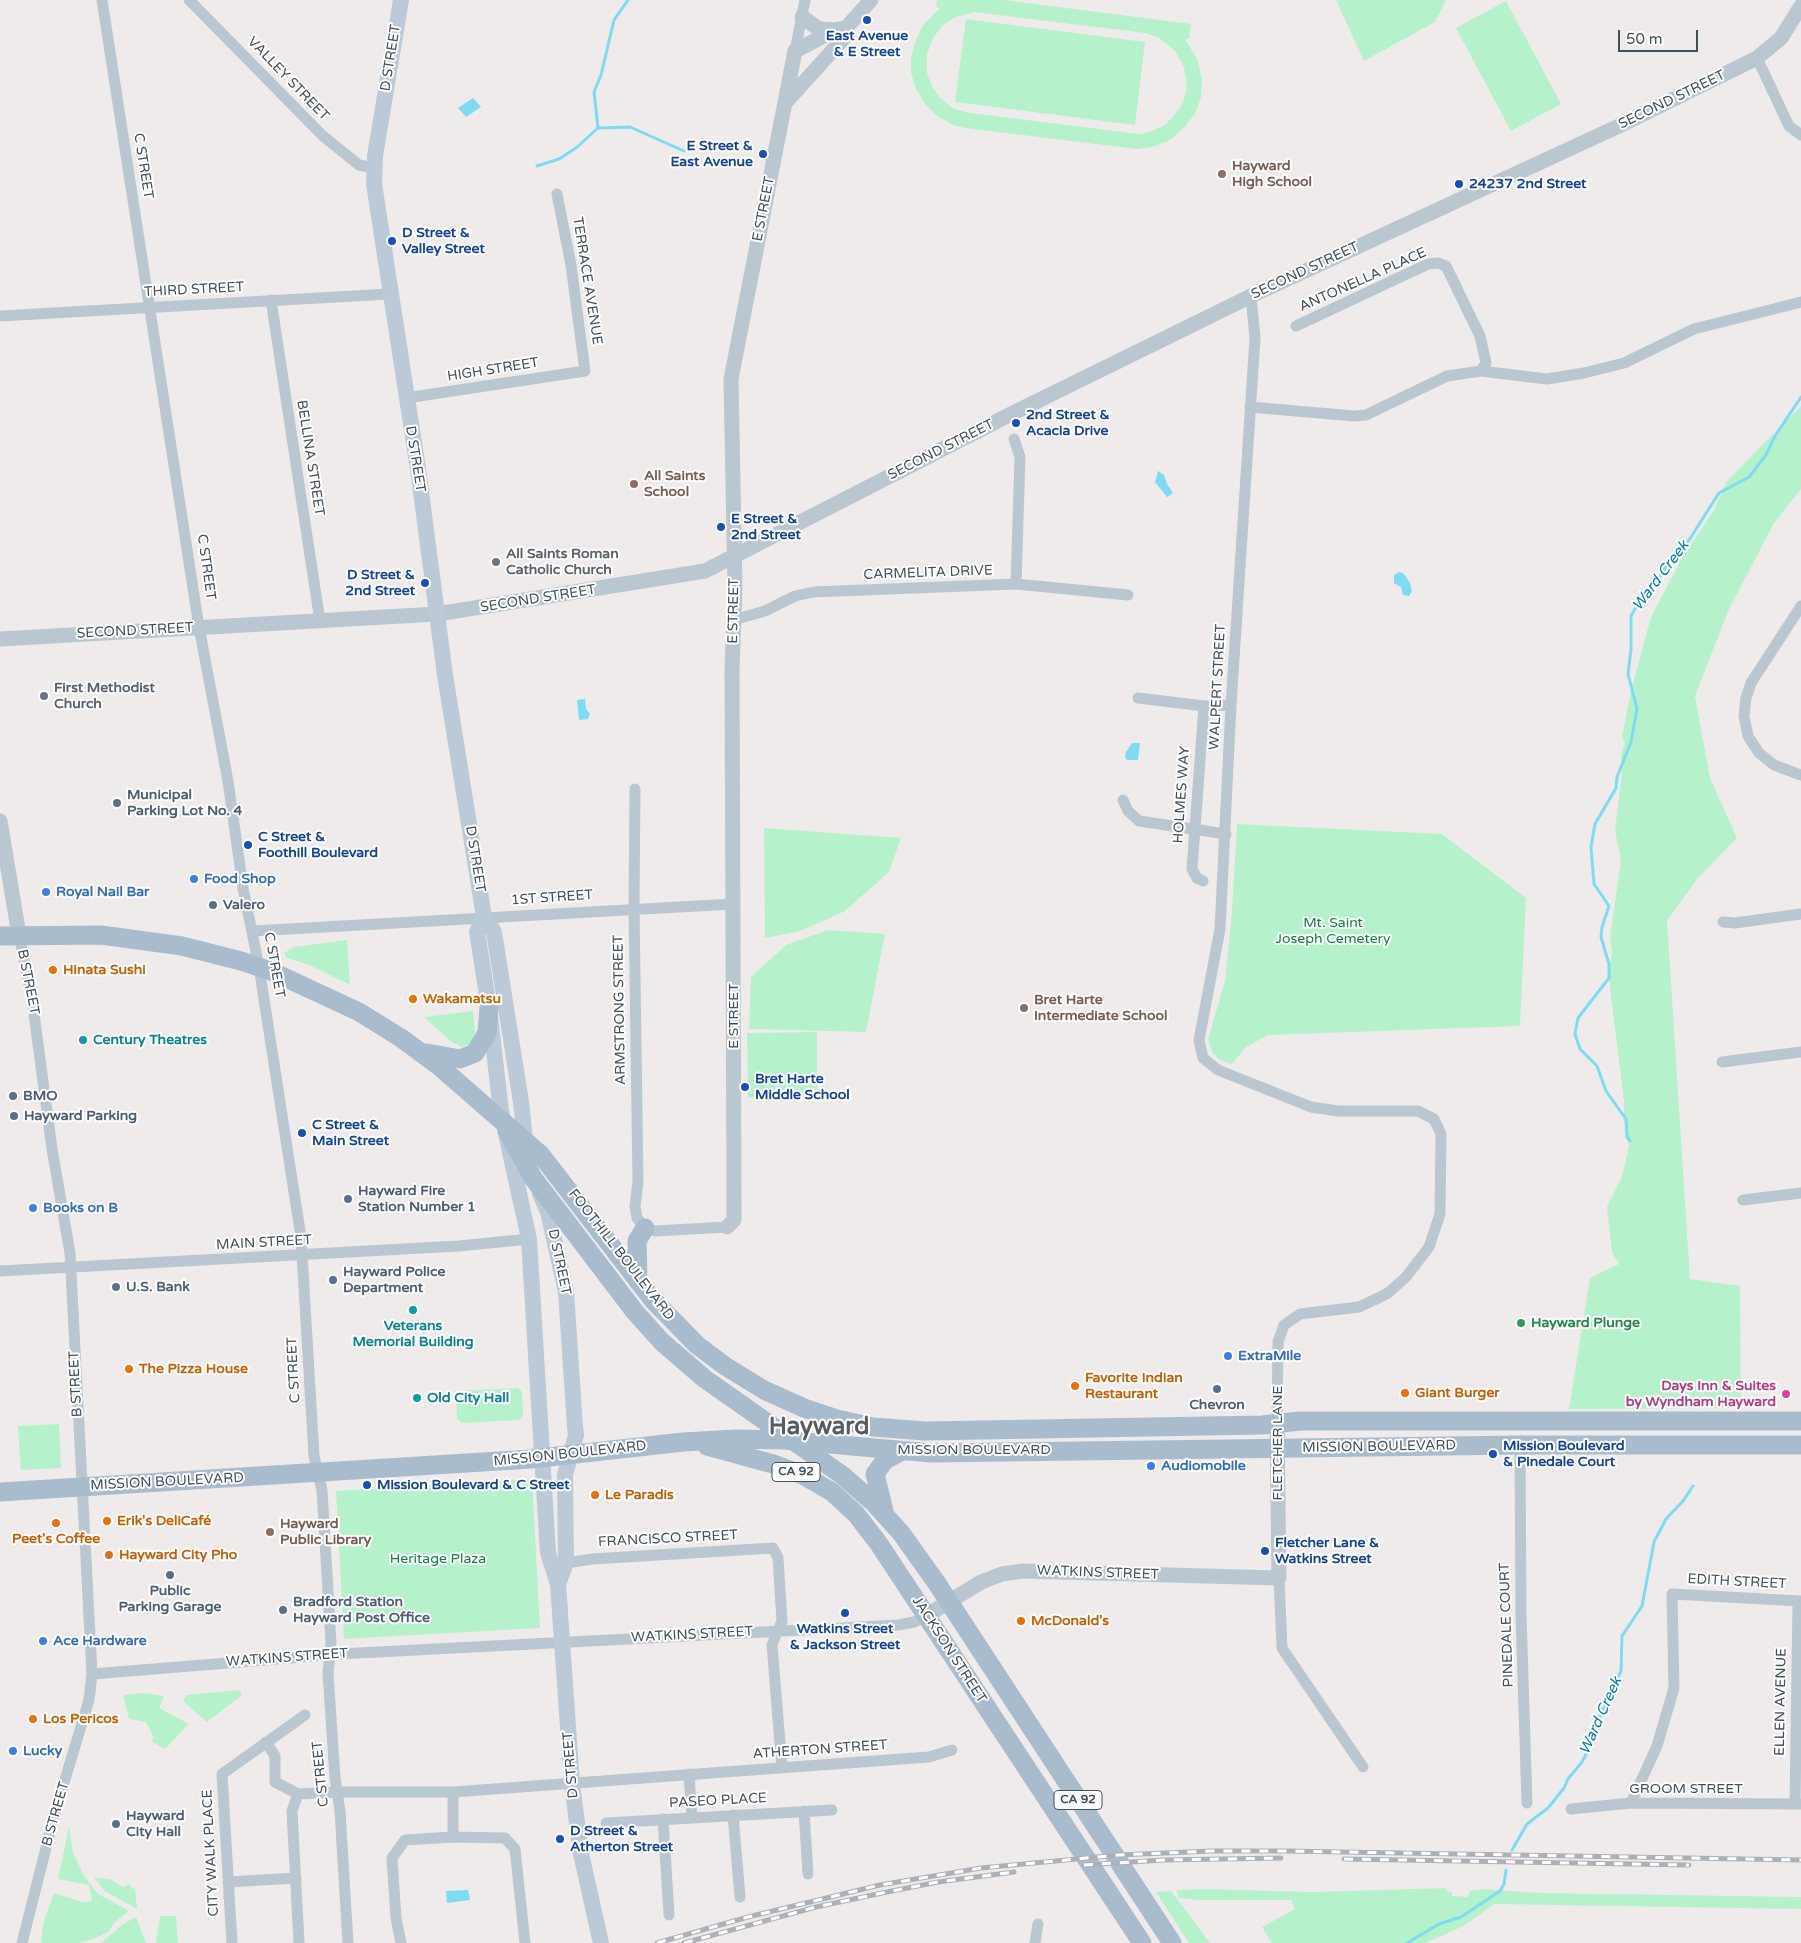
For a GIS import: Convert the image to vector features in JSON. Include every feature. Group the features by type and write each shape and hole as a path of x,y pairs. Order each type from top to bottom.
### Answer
{"main road":[{"name":"D STREET","path":"401,0 374,168 374,184 389,294 418,469 437,614 484,917 494,932 521,1102 524,1139 533,1178 548,1212 563,1272 567,1302 576,1435 565,1475 566,1563 558,1584"},
{"name":"D STREET","path":"484,917 477,932 489,1008 502,1123 528,1239 548,1553 558,1584 572,1784 580,1854 601,1943"},
{"name":"FOOTHILL BOULEVARD","path":"9,935 71,934 134,938 198,950 260,967 346,1005 421,1052 458,1081 502,1123 524,1139 549,1164 638,1280 680,1329 725,1366 773,1395 828,1417"},
{"path":"421,1052 454,1058 475,1054 487,1033 489,1008"},
{"name":"FOOTHILL BOULEVARD","path":"502,1123 533,1178 635,1312 662,1342 700,1375 795,1441"},
{"path":"638,1280 637,1241 645,1228"},
{"name":"MISSION BOULEVARD","path":"828,1417 873,1426 925,1431 1388,1421 1801,1421"},
{"name":"MISSION BOULEVARD","path":"0,1492 543,1458 689,1442 745,1439 795,1441 931,1453 1278,1448 1801,1445"},
{"name":"JACKSON STREET","path":"795,1441 848,1479 886,1515 908,1541 1172,1943"},
{"name":"JACKSON STREET","path":"689,1442 788,1469 832,1492 864,1523 1142,1943"},
{"path":"886,1515 875,1474 885,1460 902,1451"}],"street":[{"name":"C STREET","path":"102,0 199,627 252,931 260,967 302,1255 314,1456 322,1490 331,1643 328,1673 336,1778 339,1792 348,1943"},
{"name":"VALLEY STREET","path":"189,0 323,136 359,165 374,168"},
{"name":"E STREET","path":"727,1227 734,1220 734,557 731,379 805,0"},
{"path":"824,60 814,64 807,62 795,51 841,29 871,0"},
{"name":"SECOND STREET","path":"0,638 437,614 705,571 916,462 1251,296 1601,134 1757,58 1781,38 1801,6"},
{"path":"802,17 818,29 841,29"},
{"path":"784,104 844,38 841,29"},
{"path":"1757,58 1789,126 1801,135"},
{"name":"TERRACE AVENUE","path":"557,194 571,265 585,372"},
{"name":"ANTONELLA PLACE","path":"1296,326 1428,264 1438,263 1446,266 1480,336 1486,363 1481,371"},
{"name":"THIRD STREET","path":"0,316 389,294"},
{"name":"WALPERT STREET","path":"1218,1070 1203,1058 1199,1040 1217,950 1226,834 1231,705 1255,338 1251,296"},
{"name":"BELLINA STREET","path":"272,300 320,620"},
{"path":"1250,407 1312,413 1366,415 1447,376 1481,371 1547,379 1584,373 1624,362 1694,329 1801,302"},
{"name":"HIGH STREET","path":"406,398 585,372"},
{"path":"1014,440 1020,457 1016,584"},
{"name":"CARMELITA DRIVE","path":"733,620 765,611 795,596 814,592 1016,584 1128,595"},
{"path":"1801,606 1751,683 1746,698 1744,716 1748,736 1759,753 1774,765 1801,775"},
{"path":"1138,698 1204,706 1231,705"},
{"name":"HOLMES WAY","path":"1204,706 1192,869 1197,878 1204,880"},
{"name":"ARMSTRONG STREET","path":"635,789 634,908 638,1160 635,1206 639,1222 645,1228"},
{"path":"1123,800 1128,811 1139,821 1226,834"},
{"name":"B STREET","path":"0,821 9,935 35,1020 52,1149 71,1268 92,1674 89,1700 54,1816 22,1943"},
{"name":"1ST STREET","path":"252,931 634,908 733,904"},
{"path":"1723,922 1735,923 1801,914"},
{"path":"1722,1062 1801,1052"},
{"name":"FLETCHER LANE","path":"1218,1070 1312,1107 1338,1111 1418,1111 1434,1119 1440,1134 1440,1214 1429,1246 1406,1277 1388,1293 1359,1307 1300,1314 1284,1325 1278,1342 1279,1578 1282,1648 1363,1766"},
{"path":"1743,1200 1801,1193"},
{"path":"645,1228 655,1231 727,1227"},
{"name":"MAIN STREET","path":"0,1271 459,1246 528,1239"},
{"name":"PINEDALE COURT","path":"1520,1446 1521,1606 1527,1803"},
{"name":"FRANCISCO STREET","path":"566,1563 592,1559 773,1548 778,1558 782,1621 780,1632"},
{"name":"WATKINS STREET","path":"92,1674 330,1655 898,1625 914,1622 926,1616 981,1582 1002,1574 1023,1571 1279,1578"},
{"name":"EDITH STREET","path":"1631,1803 1656,1746 1674,1688 1672,1594 1799,1601"},
{"name":"ELLEN AVENUE","path":"1798,1804 1799,1601"},
{"path":"780,1632 772,1645 782,1768"},
{"name":"CITY WALK PLACE","path":"232,1943 222,1774 305,1715"},
{"path":"266,1742 275,1756 276,1782 298,1794 292,1811 299,1943"},
{"name":"ATHERTON STREET","path":"298,1794 453,1792 572,1784 930,1757 952,1750"},
{"path":"689,1774 692,1818"},
{"path":"453,1792 453,1837"},
{"name":"GROOM STREET","path":"1571,1809 1631,1803 1798,1804"},
{"name":"PASEO PLACE","path":"606,1823 832,1810"},
{"path":"804,1811 808,1874"},
{"path":"733,1815 740,1897"},
{"path":"663,1819 669,1916"},
{"path":"401,1943 396,1918 392,1858 405,1840 453,1837 505,1838 515,1849 525,1943"},
{"path":"228,1882 296,1878"},
{"path":"1035,1943 1038,1924"}],"green space":[{"path":"937,0 1004,0 1191,24 1189,39 1185,39 1197,59 1202,79 1201,97 1196,112 1185,127 1170,140 1152,147 1137,149 953,125 937,116 924,103 915,87 911,72 911,58 915,42 923,25 940,8 936,7","holes":["974,12 1145,33 1158,37 1175,51 1184,67 1187,87 1183,103 1174,116 1163,126 1153,131 1139,134 970,113 954,109 940,98 932,86 927,73 927,54 933,38 943,25 956,17"]},
{"path":"1336,0 1446,0 1435,22 1364,61"},
{"path":"1506,1 1561,104 1511,131 1456,28"},
{"path":"966,19 1145,42 1135,125 955,102"},
{"path":"1801,406 1801,489 1774,523 1729,609 1695,696 1710,778 1737,838 1698,878 1667,921 1690,1279 1740,1286 1741,1408 1569,1409 1590,1278 1619,1264 1612,1252 1607,1207 1622,1177 1629,1146 1624,1120 1624,1101 1609,968 1612,952 1610,937 1621,860 1615,831 1622,772 1621,755 1625,742 1622,737 1631,691 1651,617 1682,558 1714,510 1727,481"},
{"name":"Mt. Saint Joseph Cemetery","path":"1237,824 1442,834 1526,898 1520,1026 1268,1035 1246,1047 1232,1064 1219,1059 1212,1052 1208,1039 1225,981 1232,911"},
{"path":"764,828 901,838 889,872 845,911 801,931 765,938"},
{"path":"828,930 885,934 866,1032 749,1029 751,977 786,945"},
{"path":"347,940 350,985 307,964 287,958 284,953 294,947"},
{"path":"473,1011 475,1032 472,1043 462,1047 453,1043 424,1017"},
{"path":"817,1032 817,1097 748,1097 747,1033"},
{"path":"518,1388 522,1392 523,1415 520,1420 462,1423 457,1419 456,1396 460,1391"},
{"path":"59,1424 61,1468 21,1470 18,1426"},
{"name":"Heritage Plaza","path":"532,1479 540,1628 344,1639 336,1491"},
{"path":"240,1690 242,1695 207,1722 183,1701 186,1695"},
{"path":"144,1693 164,1696 159,1708 189,1724 165,1749 152,1742 153,1736 146,1722 129,1719 123,1695"},
{"path":"69,1827 73,1853 84,1876 98,1894 129,1911 115,1922 108,1932 96,1938 79,1943 41,1943 43,1924 54,1893 82,1902 92,1901 89,1885 58,1879"},
{"path":"94,1878 110,1879 123,1887 129,1884 132,1889 135,1888 137,1909 105,1891"},
{"path":"1446,1888 1446,1891 1452,1892 1452,1896 1468,1897 1470,1891 1484,1889 1540,1893 1801,1897 1801,1909 1494,1904 1464,1926 1424,1943 1272,1943 1262,1927 1295,1909 1291,1900 1198,1900 1179,1898 1176,1890 1312,1892"},
{"path":"1171,1891 1210,1943 1189,1943 1156,1892"},
{"path":"160,1916 176,1916 178,1943 156,1943"},
{"path":"136,1917 146,1943 101,1943 123,1924"}],"water":[{"path":"473,98 481,107 466,117 458,108"},
{"path":"1158,471 1164,475 1173,493 1167,497 1155,482"},
{"path":"1399,572 1404,574 1410,583 1412,591 1409,596 1403,595 1401,587 1394,583 1394,575"},
{"path":"585,699 586,709 590,714 588,719 579,720 577,700"},
{"path":"1132,743 1140,743 1138,760 1127,760 1125,757"},
{"path":"468,1890 470,1900 447,1903 446,1891"}],"waterway":[{"path":"537,166 559,159 576,148 598,128 594,92 601,75 614,20 628,0"},
{"path":"598,128 630,127 684,151"},
{"name":"Ward Creek","path":"1630,1141 1627,1137 1626,1119 1606,1091 1597,1066 1580,1049 1575,1034 1578,1018 1609,978 1609,964 1601,937 1602,927 1609,906 1594,884 1591,847 1595,824 1616,788 1617,777 1631,742 1637,709 1628,674 1631,649 1631,616 1637,605 1651,591 1671,559 1677,556 1684,548 1719,493 1749,477 1766,455 1775,436 1801,397"},
{"name":"Ward Creek","path":"1512,1850 1527,1824 1548,1808 1564,1788 1568,1779 1582,1762 1594,1739 1599,1727 1600,1712 1611,1700 1615,1683 1621,1671 1622,1636 1642,1606 1654,1542 1666,1519 1683,1501 1693,1486"},
{"name":"Ward Creek","path":"1407,1943 1439,1924 1461,1917 1500,1891 1504,1884 1506,1870"}],"railway":[{"path":"657,1943 748,1917 880,1885 981,1868 1119,1855 1211,1851 1286,1851 1801,1860"},
{"path":"1084,1865 1163,1860 1281,1858"},
{"path":"1344,1859 1689,1865"},
{"path":"684,1943 816,1907 938,1882 1014,1872"}],"place":[{"name":"East Avenue & E Street","path":"867,20"},
{"name":"E Street & East Avenue","path":"763,154"},
{"name":"Hayward High School","path":"1222,174"},
{"name":"24237 2nd Street","path":"1459,184"},
{"name":"D Street & Valley Street","path":"392,241"},
{"name":"2nd Street & Acacia Drive","path":"1016,423"},
{"name":"All Saints School","path":"634,484"},
{"name":"E Street & 2nd Street","path":"721,527"},
{"name":"All Saints Roman Catholic Church","path":"496,562"},
{"name":"D Street & 2nd Street","path":"425,583"},
{"name":"First Methodist Church","path":"44,696"},
{"name":"Municipal Parking Lot No. 4","path":"117,803"},
{"name":"C Street & Foothill Boulevard","path":"248,845"},
{"name":"Food Shop","path":"194,879"},
{"name":"Royal Nail Bar","path":"46,892"},
{"name":"Valero","path":"213,905"},
{"name":"Hinata Sushi","path":"53,970"},
{"name":"Wakamatsu","path":"413,999"},
{"name":"Bret Harte Intermediate School","path":"1024,1008"},
{"name":"Century Theatres","path":"83,1040"},
{"name":"Bret Harte Middle School","path":"745,1087"},
{"name":"BMO","path":"13,1096"},
{"name":"Hayward Parking","path":"14,1116"},
{"name":"C Street & Main Street","path":"302,1133"},
{"name":"Hayward Fire Station Number 1","path":"348,1199"},
{"name":"Books on B","path":"33,1208"},
{"name":"Hayward Police Department","path":"333,1280"},
{"name":"U.S. Bank","path":"116,1287"},
{"name":"Veterans Memorial Building","path":"413,1310"},
{"name":"Hayward Plunge","path":"1521,1323"},
{"name":"ExtraMile","path":"1228,1356"},
{"name":"The Pizza House","path":"129,1369"},
{"name":"Favorite Indian Restaurant","path":"1075,1386"},
{"name":"Chevron","path":"1217,1389"},
{"name":"Giant Burger","path":"1405,1393"},
{"name":"Days Inn & Suites by Wyndham Hayward","path":"1786,1394"},
{"name":"Old City Hall","path":"417,1398"},
{"name":"Mission Boulevard & Pinedale Court","path":"1493,1454"},
{"name":"Audiomobile","path":"1151,1466"},
{"name":"Mission Boulevard & C Street","path":"367,1485"},
{"name":"Le Paradis","path":"595,1495"},
{"name":"Erik's DeliCafé","path":"107,1521"},
{"name":"Peet's Coffee","path":"56,1523"},
{"name":"Hayward Public Library","path":"270,1532"},
{"name":"Fletcher Lane & Watkins Street","path":"1265,1551"},
{"name":"Hayward City Pho","path":"109,1555"},
{"name":"Public Parking Garage","path":"170,1575"},
{"name":"Bradford Station Hayward Post Office","path":"283,1610"},
{"name":"Watkins Street & Jackson Street","path":"845,1613"},
{"name":"McDonald's","path":"1021,1621"},
{"name":"Ace Hardware","path":"43,1641"},
{"name":"Los Pericos","path":"33,1719"},
{"name":"Lucky","path":"13,1751"},
{"name":"Hayward City Hall","path":"116,1824"},
{"name":"D Street & Atherton Street","path":"560,1839"}],"district":[{"name":"Hayward","path":"819,1428"}]}
